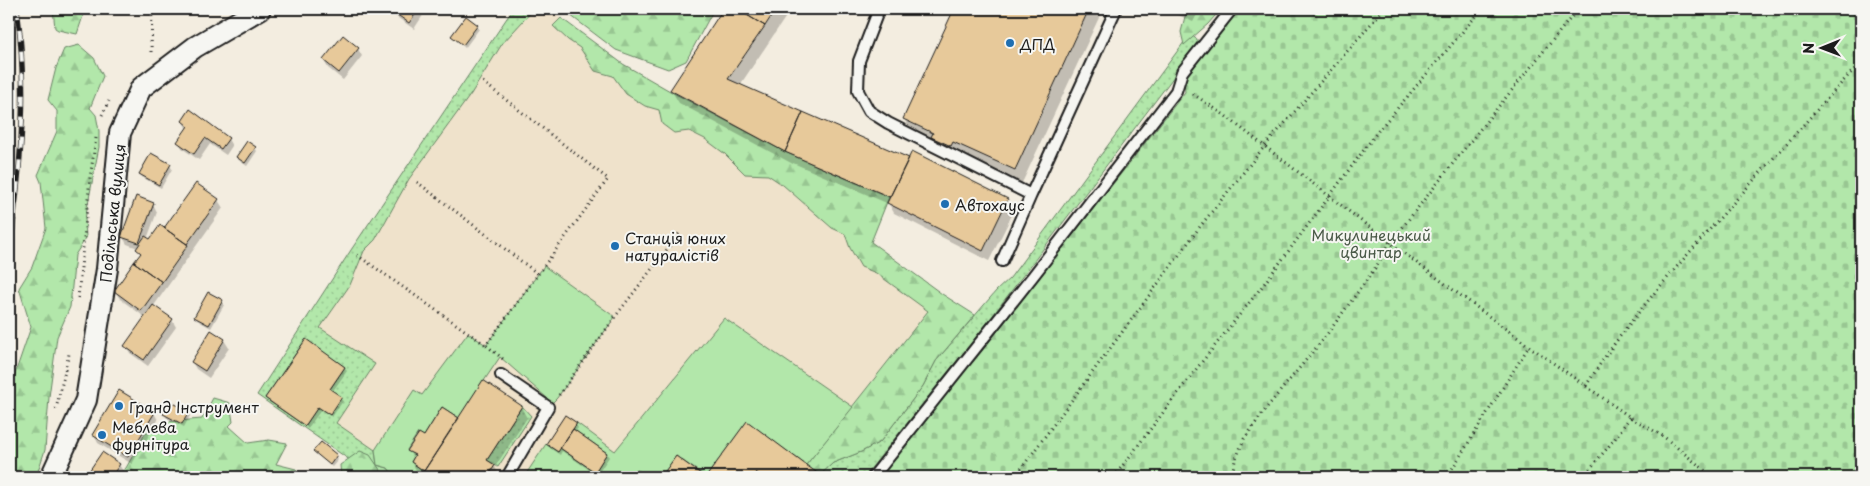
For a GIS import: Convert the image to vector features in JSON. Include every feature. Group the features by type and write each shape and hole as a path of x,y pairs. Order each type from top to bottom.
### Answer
{"street":[{"name":"Подільська вулиця","path":"51,477 86,400 107,269 120,133 141,88 195,47 260,9"}],"lane":[{"path":"879,9 859,61 858,91 869,111 888,123 1031,195"},
{"path":"1002,261 1116,9"},
{"path":"873,477 1039,268 1176,91 1182,72 1232,9"},
{"path":"501,374 548,406 507,477"}],"path":[{"path":"151,52 152,9"},
{"path":"1015,477 1038,449 1163,274 1264,147 1384,9"},
{"path":"1114,477 1264,284 1378,131 1482,9"},
{"path":"1230,476 1244,439 1268,406 1325,337 1376,267 1390,243 1578,9"},
{"path":"1586,386 1598,365 1625,329 1674,270 1861,62"},
{"path":"483,82 608,179 486,345"},
{"path":"1176,91 1191,93 1223,114 1390,243 1529,346 1630,417 1663,436 1713,477"},
{"path":"417,182 538,274"},
{"path":"548,406 557,398 615,317 681,231"},
{"path":"357,255 486,345 507,362"},
{"path":"1447,477 1529,346"},
{"path":"1583,477 1614,440 1630,417"}],"shaded area":[{"name":"Станція юних натуралістів","path":"513,9 548,9 623,64 670,91 785,152 889,197 871,242 942,294 806,465 747,422 706,477 676,456 661,477 652,477 637,470 610,477 374,477 257,395 351,250"}],"green space":[{"path":"53,9 83,9 83,16 77,34 55,28"},
{"path":"513,9 534,9 502,44 471,94 409,179 375,240 364,251 350,285 320,328 375,364 336,423 375,450 377,465 388,468 395,477 374,477 257,395 351,250","holes":["305,340 345,367 305,426 265,398"]},
{"path":"562,9 714,9 686,61 668,69 616,50"},
{"path":"1187,9 1221,9 1208,24 1184,45 1181,32"},
{"name":"Микулинецький цвинтар","path":"1239,9 1861,9 1861,477 881,477 1185,92 1184,79"},
{"path":"561,18 623,64 670,91 785,152 889,197 871,242 942,294 975,315 936,361 923,386 880,442 833,463 820,475 806,465 928,311 876,273 861,267 850,248 845,234 832,228 783,185 768,175 745,174 725,154 705,139 689,131 674,133 662,124 659,110 645,106 626,94 613,76 595,71 580,48 553,26"},
{"path":"1190,34 1200,42 987,323 864,477 823,477 820,475 833,463 880,442 923,386 936,361 996,291 1010,278"},
{"path":"79,45 94,58 103,76 90,108 96,115 99,147 85,219 86,238 75,255 70,307 57,337 49,397 45,450 36,477 9,477 9,391 31,327 19,288 32,267 46,228 41,182 38,175 57,131 57,111 48,100 56,68 64,49"},
{"path":"544,266 615,317 557,398 548,407 547,398 500,357 459,418 442,407 424,436 418,433 407,450 415,455 411,462 424,471 420,477 395,477 388,468 377,465 375,450 414,390 422,395 468,333 486,345"},
{"path":"724,318 853,407 806,465 747,422 706,477 676,456 661,477 652,477 637,470 610,477 524,477 546,444 558,452 560,448 595,472 607,453 573,429 577,423 615,451"},
{"path":"213,398 230,403 233,422 229,426 248,443 269,440 287,443 276,464 296,469 302,477 116,477 126,468 146,432 165,422 202,419"},
{"path":"522,406 531,416 498,467 487,460"},
{"path":"360,451 370,455 385,477 341,477 340,465"}],"building":[{"path":"389,9 419,9 409,23"},
{"path":"723,9 737,9 765,26 728,79 803,112 785,152 670,90"},
{"path":"737,9 776,9 765,26"},
{"path":"954,9 1089,9 1015,170 953,142 951,146 931,137 933,133 903,119"},
{"path":"466,16 478,25 463,45 451,36"},
{"path":"343,35 359,48 339,73 323,60"},
{"path":"190,109 229,138 221,149 205,138 194,154 177,142 188,126 182,121"},
{"path":"803,112 909,158 890,197 785,152"},
{"path":"247,141 256,147 245,163 236,157"},
{"path":"912,151 1008,199 983,251 887,203"},
{"path":"151,153 171,164 159,185 139,174"},
{"path":"196,183 219,199 187,244 164,228"},
{"path":"136,196 154,203 139,243 121,237"},
{"path":"160,225 188,245 162,282 134,262 141,253 136,249 145,236 150,239"},
{"path":"134,262 162,282 141,311 114,291"},
{"path":"208,292 223,300 209,325 194,317"},
{"path":"153,305 173,319 144,360 124,346"},
{"path":"211,330 225,339 205,371 191,362"},
{"path":"306,339 345,367 330,389 342,397 330,415 318,407 305,426 265,398"},
{"path":"483,380 522,406 487,460 495,465 489,475 491,476 420,477"},
{"path":"119,390 155,412 128,457 92,435"},
{"path":"170,401 189,412 182,424 163,414"},
{"path":"442,407 459,418 424,471 411,462 415,455 407,451 419,433 424,436"},
{"path":"565,415 577,423 558,452 546,444"},
{"path":"747,421 823,477 762,477 756,472 752,477 706,477"},
{"path":"573,429 607,453 595,472 560,448"},
{"path":"321,442 337,455 330,465 313,451"},
{"path":"102,452 120,464 111,477 85,477"},
{"path":"676,456 705,477 661,477"}],"railway":[{"path":"9,259 22,127 22,57 17,9"}],"place":[{"name":"ДПД","path":"1010,43"},
{"name":"Автохаус","path":"945,204"},
{"name":"Станція юних натуралістів","path":"615,246"},
{"name":"Гранд Інструмент","path":"119,406"},
{"name":"Меблева фурнітура","path":"102,435"}]}
